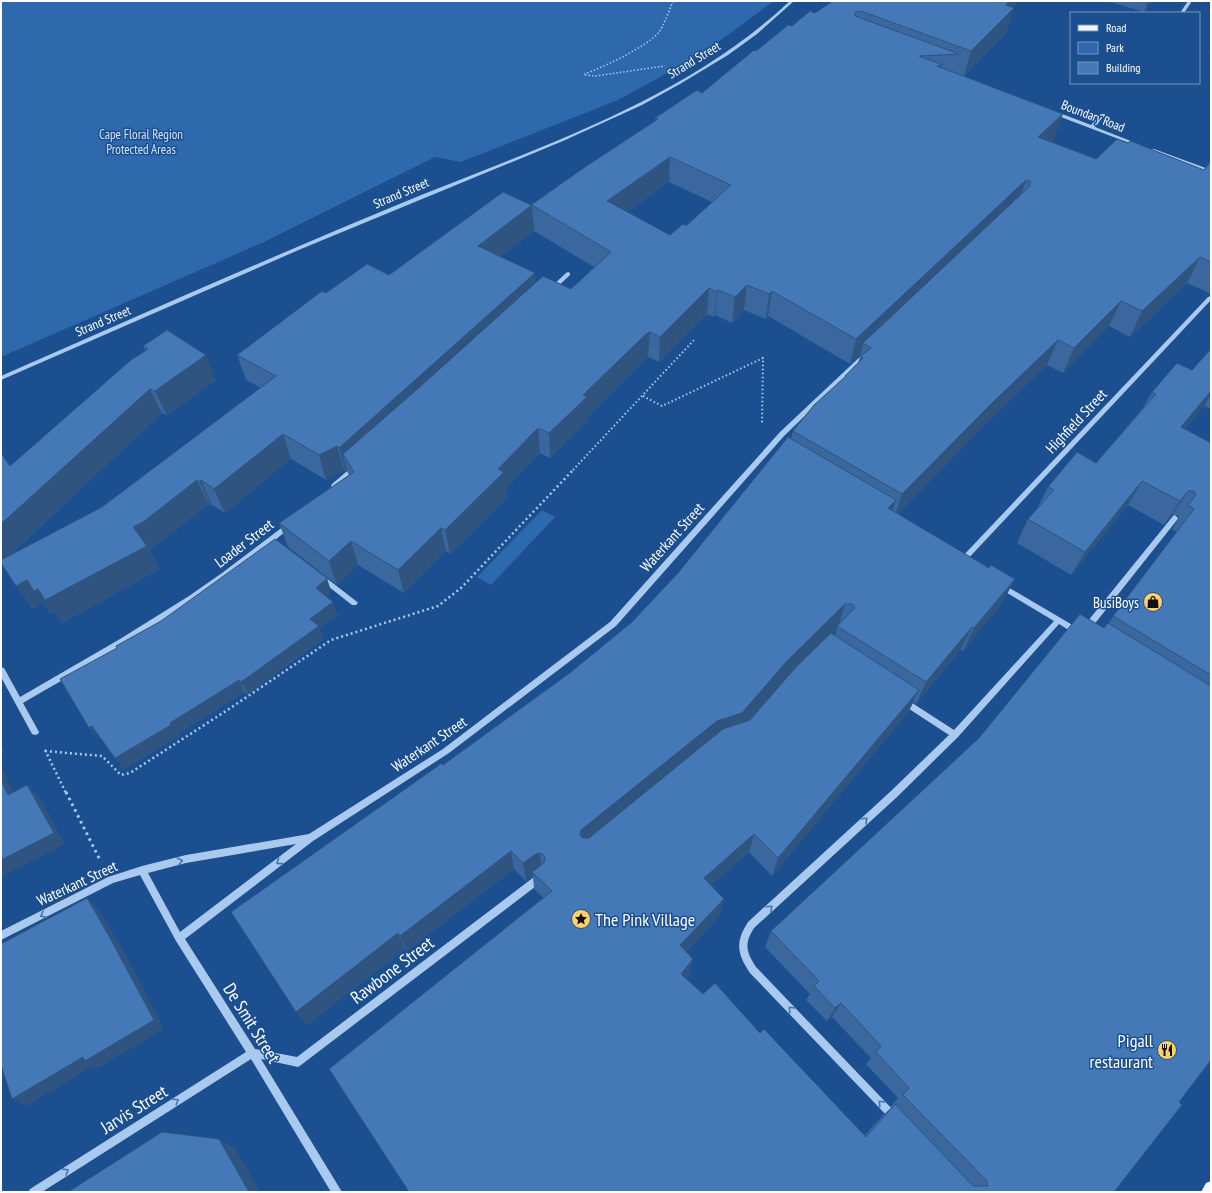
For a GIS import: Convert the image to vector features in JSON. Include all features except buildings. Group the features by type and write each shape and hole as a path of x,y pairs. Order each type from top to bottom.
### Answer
{"main road":[{"path":"1208,1192 1211,1188"}],"street":[{"name":"Strand Street","path":"1,378 342,230 562,140 641,103 700,71 738,46 792,1"},
{"path":"1183,12 1190,1"},
{"name":"Boundary Road","path":"1047,111 1211,172"},
{"path":"1092,127 1103,115"},
{"path":"545,295 568,274"},
{"name":"Highfield Street","path":"961,561 1210,298"},
{"name":"Waterkant Street","path":"179,938 310,838 446,751 612,624 769,448 874,346"},
{"path":"769,448 776,452"},
{"path":"329,491 358,465"},
{"path":"995,582 1086,636 1175,518"},
{"name":"Loader Street","path":"18,702 140,631 275,542 295,520"},
{"path":"954,557 968,565"},
{"path":"313,571 354,603"},
{"path":"901,1124 753,970 743,953 743,938 751,925 894,794 955,735 1059,620"},
{"path":"1,670 35,732"},
{"path":"896,696 955,735"},
{"name":"Waterkant Street","path":"1,936 110,880 186,859 310,838"},
{"name":"De Smit Street","path":"142,870 179,938 252,1053 337,1192"},
{"name":"Rawbone Street","path":"252,1053 298,1062 542,876"},
{"name":"Jarvis Street","path":"33,1192 252,1053"}],"path":[{"path":"672,1 659,33 641,46 602,68 584,74 596,76 684,64 700,71"},
{"path":"45,751 102,756 120,775 130,773 229,709 331,640 438,606 461,588 694,340"},
{"path":"643,396 662,406 763,358 762,426"},
{"path":"35,732 110,880"}],"green space":[{"name":"Cape Floral Region Protected Areas","path":"1,1 774,1 702,54 618,100 461,162 435,157 264,242 1,357"},
{"path":"542,510 555,517 491,585 477,577"}],"place":[{"name":"BusiBoys","path":"1153,602"},
{"name":"The Pink Village","path":"581,919"},
{"name":"Pigall restaurant","path":"1167,1050"}]}
